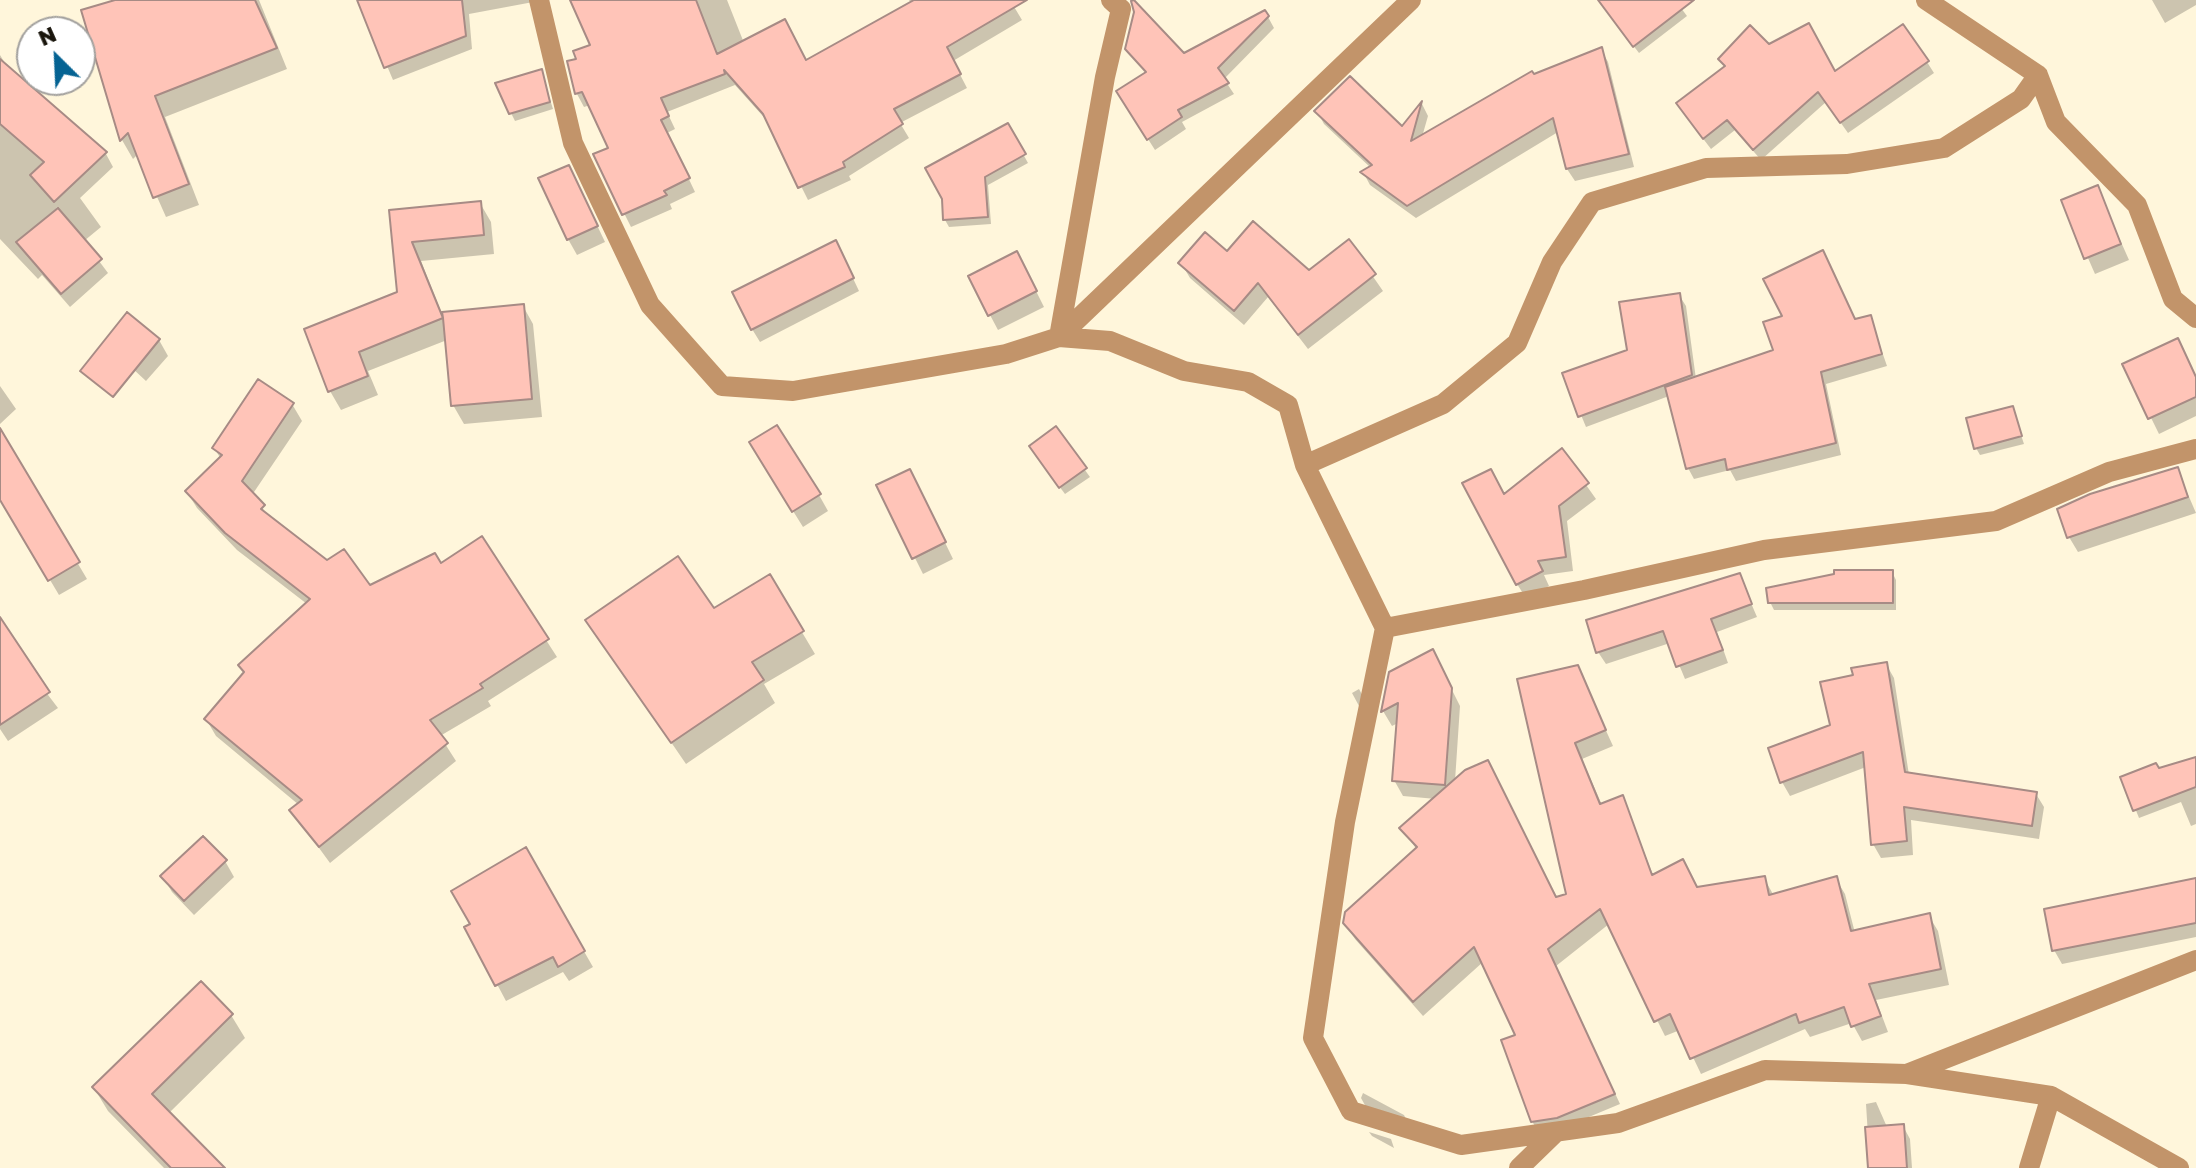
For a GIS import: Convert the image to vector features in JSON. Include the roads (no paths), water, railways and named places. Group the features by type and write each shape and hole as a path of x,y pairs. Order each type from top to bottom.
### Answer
{"street":[{"path":"539,0 573,143 650,305 722,386 793,391 1006,354 1059,337 1110,341 1184,371 1248,382 1288,405 1305,465 1385,628 1345,822 1313,1038 1351,1111 1461,1145 1618,1123 1765,1070 1907,1074 2051,1096 2179,1168"},
{"path":"1059,337 1105,77 1121,9 1111,0"},
{"path":"1059,337 1411,0"},
{"path":"1926,0 2038,75 2056,122 2137,205 2173,299 2196,318"},
{"path":"1305,465 1443,404 1517,343 1552,262 1592,202 1706,168 1847,164 1944,148 2021,99 2038,75"},
{"path":"1385,628 1764,550 1996,521 2109,472 2196,449"},
{"path":"1907,1074 2196,960"},
{"path":"2029,1168 2051,1096"},
{"path":"1519,1168 1556,1132"}]}
